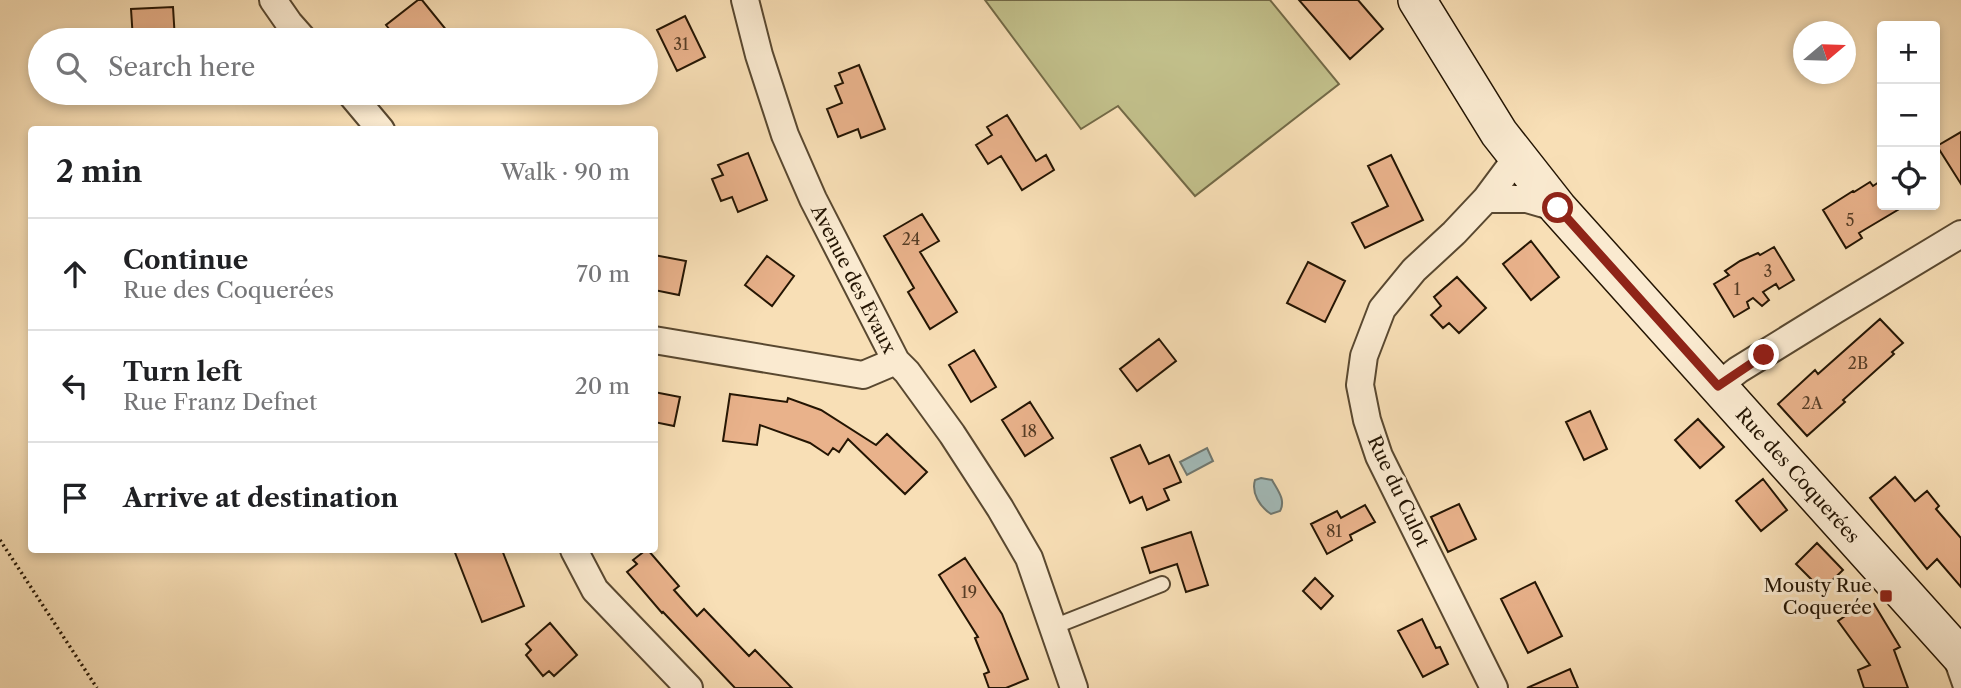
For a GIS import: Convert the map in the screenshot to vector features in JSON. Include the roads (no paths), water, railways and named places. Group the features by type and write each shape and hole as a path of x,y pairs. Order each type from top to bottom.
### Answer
{"street":[{"path":"273,0 293,28"},
{"name":"Avenue des Evaux","path":"745,0 759,55 785,135 813,199 896,361 952,434 1029,558 1074,688"},
{"name":"Rue des Coquerées","path":"1417,0 1516,155 1558,208 1954,649"},
{"path":"360,105 378,126"},
{"path":"1516,155 1523,176 1486,199 1496,166 1516,155"},
{"path":"1486,199 1527,199 1558,208"},
{"name":"Rue du Culot","path":"1486,199 1414,270 1382,309 1364,356 1360,385 1379,456 1494,688"},
{"path":"1718,386 1738,370 1961,234"},
{"path":"658,341 863,375 896,361"},
{"path":"576,553 595,590 689,688"}],"lane":[{"path":"1053,627 1162,584"},
{"path":"1954,649 1951,663 1961,687"}],"water":[{"path":"1207,448 1213,461 1187,475 1180,462"},
{"path":"1255,480 1272,480 1277,488 1282,499 1280,511 1271,514 1257,499 1254,485"}],"place":[{"name":"Mousty Rue Coquerée","path":"1886,596"}]}
